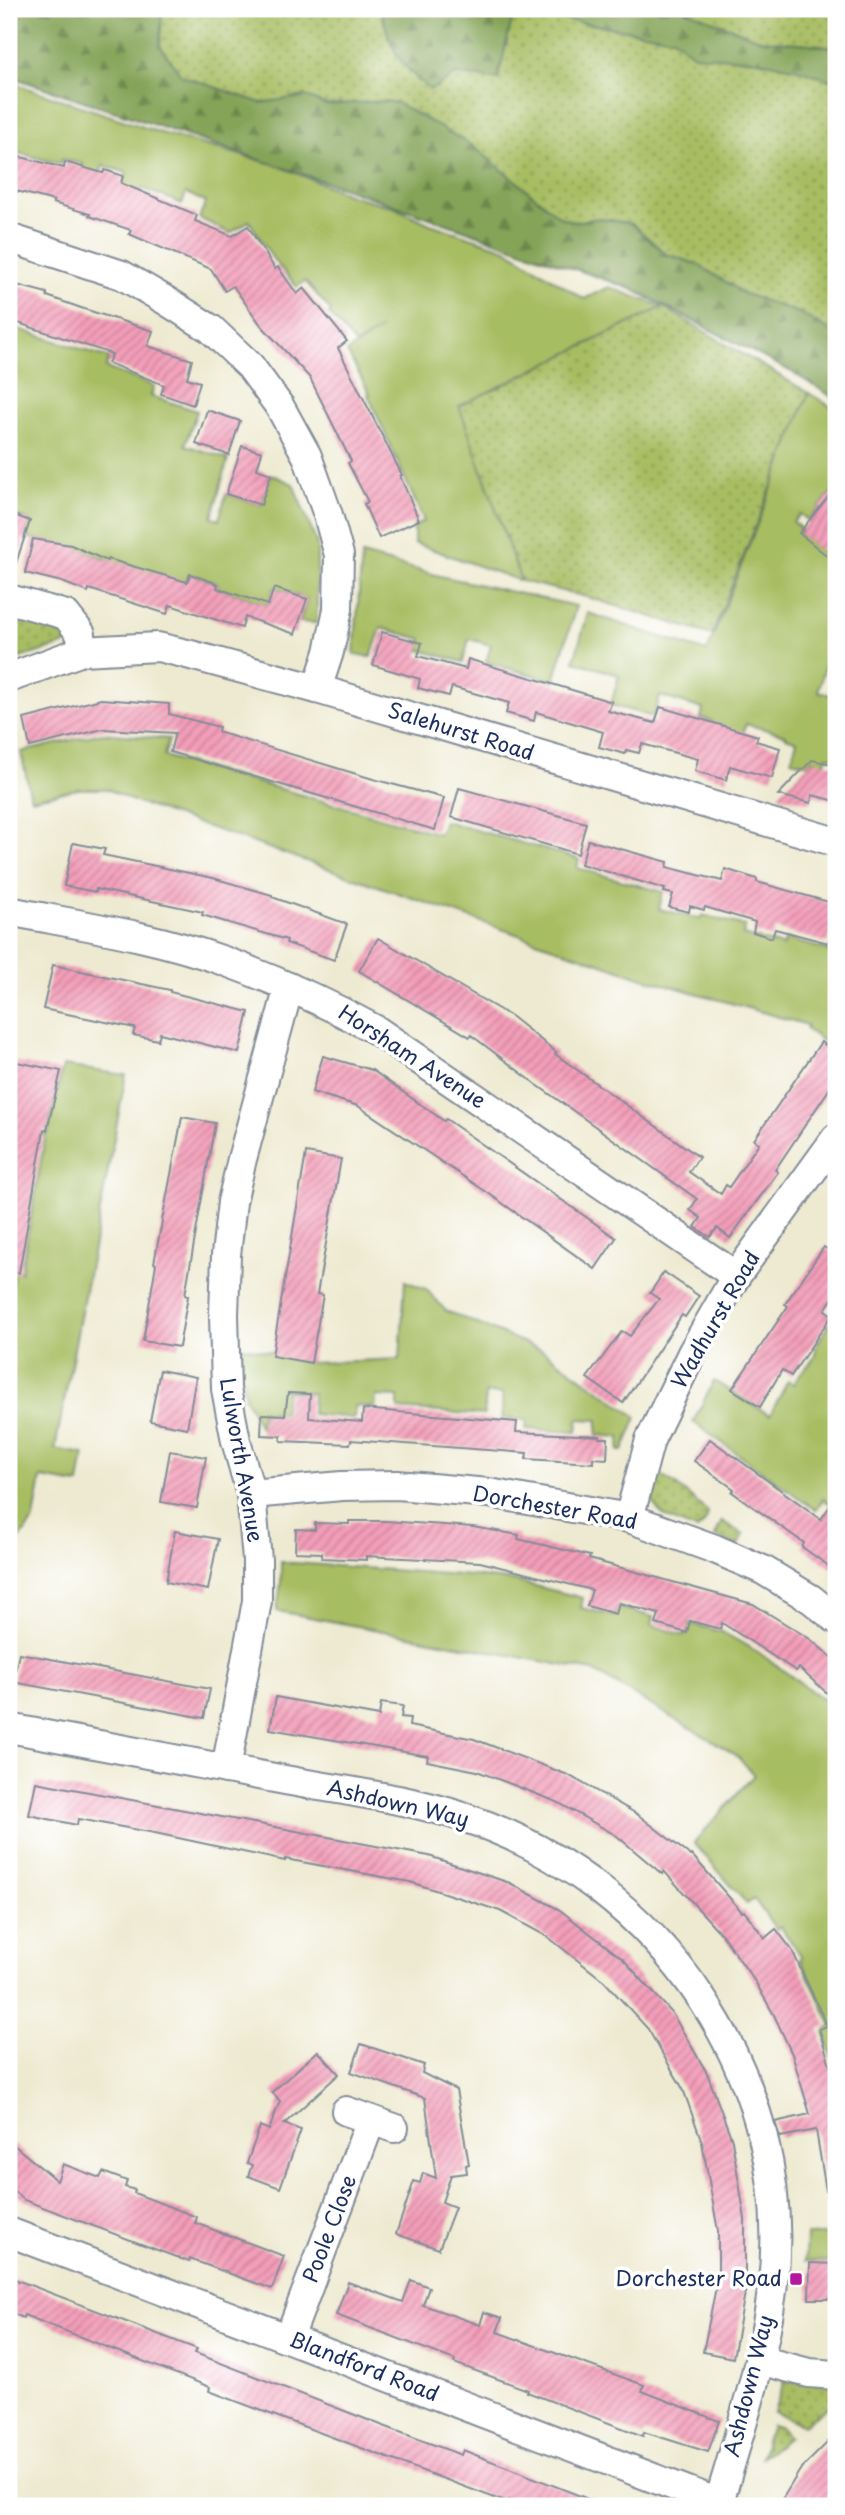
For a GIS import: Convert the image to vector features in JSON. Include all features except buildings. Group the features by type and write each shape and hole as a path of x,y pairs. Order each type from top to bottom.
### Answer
{"street":[{"path":"9,238 122,275 199,321 250,366 280,407 307,456 339,555 338,609 317,689"},
{"path":"9,599 66,615 81,634 82,651"},
{"name":"Salehurst Road","path":"9,678 82,651 158,648 317,689 836,842"},
{"name":"Horsham Avenue","path":"9,911 147,939 222,960 326,1003 376,1030 736,1276"},
{"name":"Lulworth Avenue","path":"226,1769 257,1601 257,1560 251,1494 236,1441 226,1389 226,1255 232,1202 242,1159 289,988"},
{"name":"Wadhurst Road","path":"629,1518 650,1440 692,1353 736,1276 836,1138"},
{"name":"Dorchester Road","path":"251,1494 342,1486 397,1485 489,1493 629,1518 715,1549 763,1570 811,1599 836,1619"},
{"name":"Ashdown Way","path":"9,1728 397,1800 463,1817 526,1843 587,1879 653,1936 701,1995 724,2033 746,2081 764,2141 772,2186 775,2239 772,2291 759,2360 719,2505"},
{"name":"Poole Close","path":"289,2338 370,2120"},
{"name":"Blandford Road","path":"9,2232 719,2505"},
{"path":"759,2360 809,2373 836,2375"}],"green space":[{"path":"9,9 836,9 836,399 790,371 632,289 368,196 9,76"},
{"path":"9,9 162,9 160,46 182,76 261,103 305,96 326,105 385,101 397,103 473,146 560,217 574,222 599,218 632,224 666,254 697,264 745,294 802,314 836,335 836,399 790,371 632,289 368,196 9,76"},
{"path":"381,9 683,9 762,40 836,48 836,82 798,69 757,60 694,55 673,38 514,11 498,79 456,75 430,90 397,55 388,36"},
{"path":"9,82 161,133 276,165 350,195 393,207 430,224 506,249 584,299 609,287 663,307 459,406 521,581 414,543 414,526 424,521 368,395 370,394 347,352 381,329 356,345 305,281 297,287 273,259 249,221 230,233 199,218 206,202 186,193 182,204 142,188 139,195 122,189 127,173 103,165 99,177 82,172 83,164 62,159 61,164 15,152 17,147 9,145"},
{"path":"663,307 809,393 712,635 587,597 521,581 459,406"},
{"path":"9,326 109,358 106,368 154,386 151,396 197,411 185,445 228,459 212,517 219,520 226,494 261,505 271,474 293,484 317,544 317,623 300,622 307,599 274,588 268,605 217,588 218,584 190,574 186,583 71,546 25,537 30,521 9,513"},
{"path":"809,393 836,410 836,486 809,521 800,514 793,522 801,529 799,532 829,557 828,562 836,565 836,595 828,622 836,625 818,691 836,697 836,758 827,756 824,765 812,760 808,764 791,760 797,741 786,735 746,724 739,747 707,738 712,721 701,718 703,709 660,696 653,717 611,705 619,675 574,661 588,613 707,652"},
{"path":"362,555 440,576 576,606 554,681 486,662 491,645 469,639 463,662 420,650 422,639 381,628 371,657 354,654"},
{"path":"9,610 64,626 70,640 63,645 9,661"},
{"path":"102,733 169,739 164,756 439,834 444,821 579,859 577,868 663,892 659,909 700,919 702,915 745,926 743,935 783,946 786,939 829,950 829,954 836,956 836,1050 806,1029 807,1025 640,977 133,801 107,789 78,789 31,799 21,752"},
{"path":"63,1066 126,1075 55,1449 84,1454 79,1484 41,1478 34,1519 13,1549 9,1575 9,1301 14,1271 21,1272 46,1133"},
{"path":"405,1281 426,1289 446,1311 544,1351 637,1417 623,1451 619,1451 620,1437 597,1435 598,1420 578,1419 577,1432 526,1429 527,1420 502,1418 503,1394 486,1393 484,1415 398,1409 398,1397 376,1396 375,1407 355,1406 354,1418 312,1414 313,1393 286,1391 283,1413 261,1412 260,1427 245,1398 239,1346 311,1363 400,1359"},
{"path":"836,1314 836,1508 823,1499 816,1510 693,1422 714,1381 770,1415 788,1381 794,1384 812,1361 815,1347"},
{"path":"656,1473 675,1484 708,1512 705,1522 697,1530 667,1517 655,1506 651,1487 653,1474"},
{"path":"722,1521 744,1535 737,1546 715,1536"},
{"path":"281,1562 515,1581 583,1598 581,1608 615,1616 618,1607 653,1617 651,1625 683,1635 687,1633 689,1623 722,1632 758,1652 836,1709 836,2072 824,2031 832,2026 800,1959 802,1957 780,1926 776,1929 754,1899 747,1904 694,1843 754,1775 736,1755 593,1671 277,1611"},
{"path":"806,2235 836,2235 836,2262 805,2261"},
{"path":"785,2379 836,2385 836,2401 803,2425 774,2412"},
{"path":"771,2425 781,2428 789,2437 761,2457"}],"place":[{"name":"Dorchester Road","path":"796,2279"}]}
